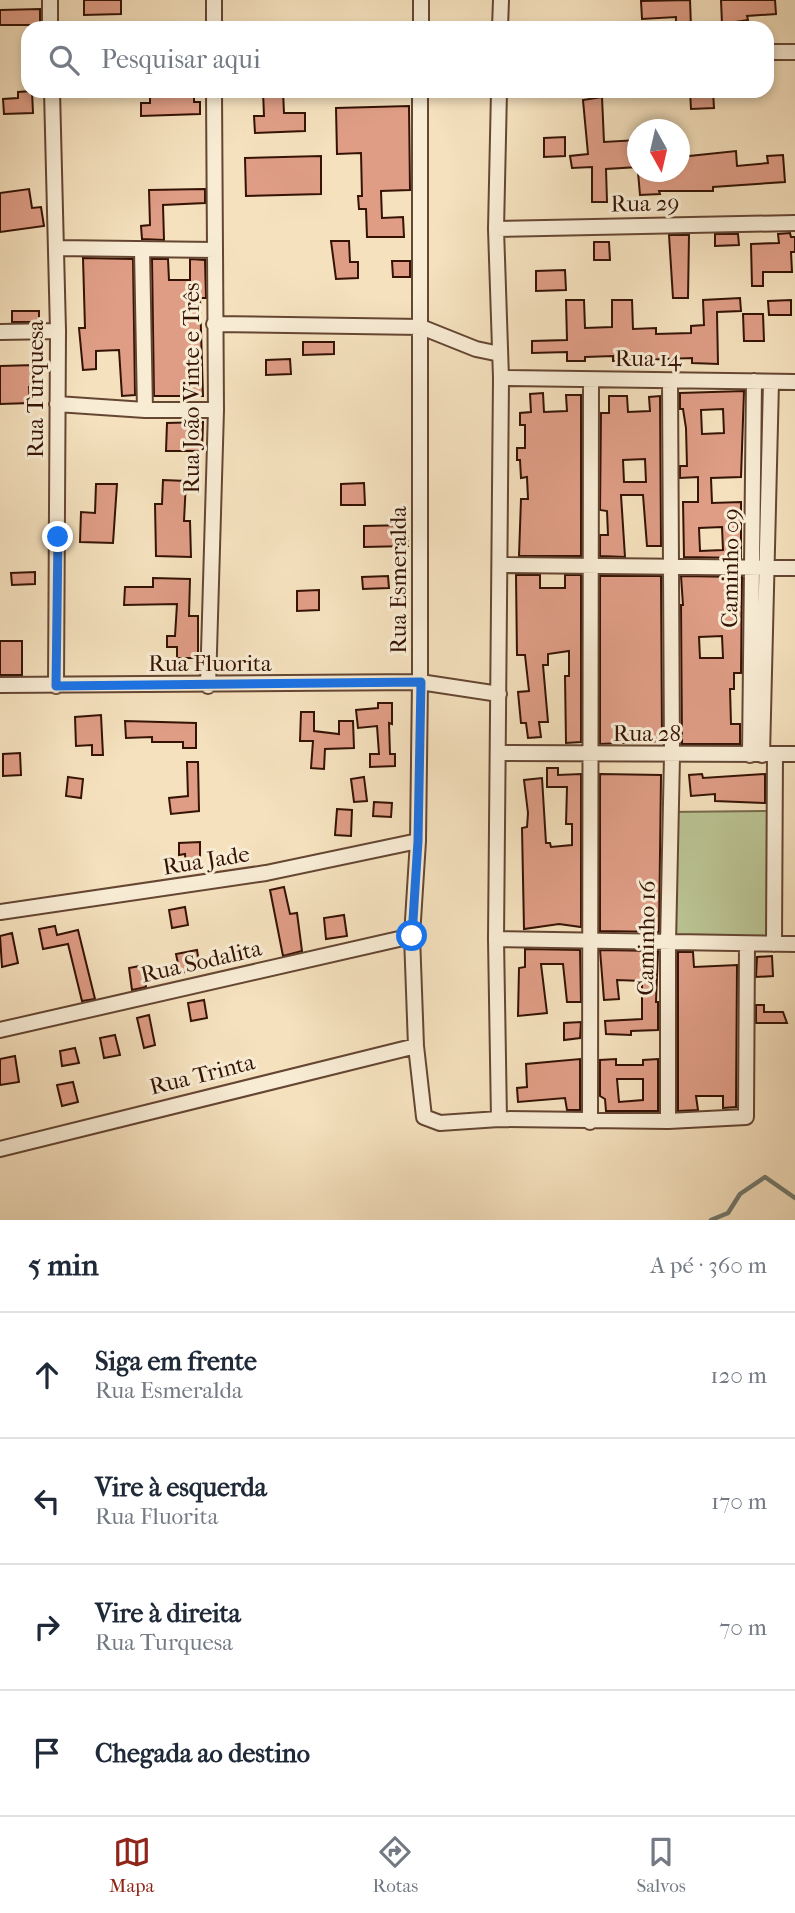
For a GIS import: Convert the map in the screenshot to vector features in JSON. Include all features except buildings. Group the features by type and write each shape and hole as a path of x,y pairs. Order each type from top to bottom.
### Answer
{"street":[{"path":"50,0 50,21"},
{"path":"214,0 214,21"},
{"path":"421,0 421,21"},
{"path":"500,21 501,0"},
{"path":"774,52 795,52"},
{"name":"Rua Turquesa","path":"52,98 58,331 56,686"},
{"name":"Rua João Vinte e Três","path":"208,686 216,410 214,98"},
{"name":"Rua Esmeralda","path":"420,98 421,682 418,841 412,936 416,1046 424,1117 440,1122 499,1119"},
{"path":"499,98 496,229 501,379 496,939 499,1119 590,1122 746,1117 747,944"},
{"name":"Rua 29","path":"496,229 795,223"},
{"path":"56,248 215,250"},
{"path":"142,249 145,411"},
{"path":"215,324 421,327 476,349 500,354"},
{"path":"0,332 58,331"},
{"name":"Rua 14","path":"501,379 795,382"},
{"path":"590,1122 591,381"},
{"name":"Caminho 16","path":"668,1121 672,756 670,381"},
{"name":"Caminho 09","path":"754,381 753,566 762,755"},
{"name":"Caminho 09","path":"762,755 769,568 771,382"},
{"path":"57,404 145,411 216,410"},
{"path":"500,565 795,568"},
{"name":"Rua Fluorita","path":"0,685 208,686 421,682 499,694"},
{"name":"Rua 28","path":"499,753 590,756 795,754"},
{"path":"762,755 774,944"},
{"name":"Rua Jade","path":"0,912 266,873 418,841"},
{"name":"Rua Sodalita","path":"0,1030 412,936"},
{"path":"496,939 795,944"},
{"name":"Rua Trinta","path":"0,1149 416,1046"}],"green space":[{"path":"770,811 770,938 670,938 669,812"}],"waterway":[{"path":"711,1220 728,1213 740,1194 765,1177 795,1198"}],"route":[{"path":"58,537 56,686 421,682 418,841 412,936"}]}
